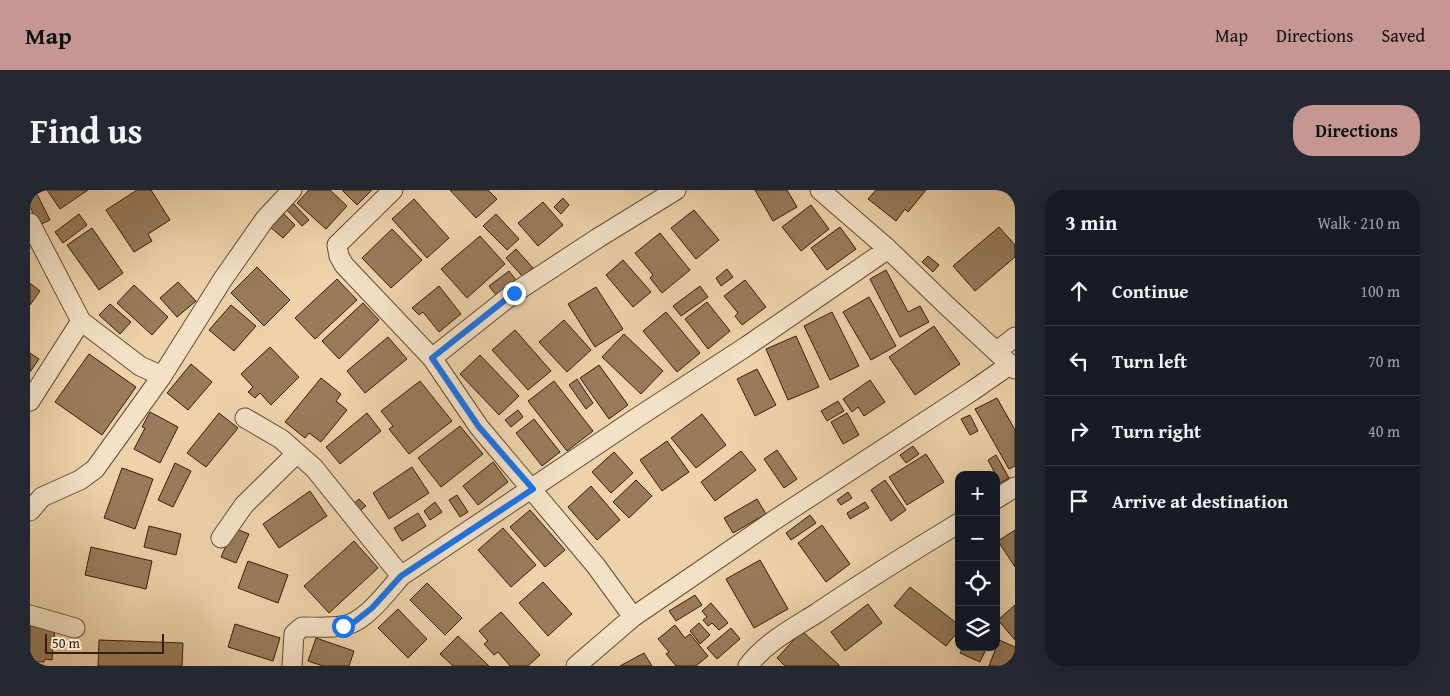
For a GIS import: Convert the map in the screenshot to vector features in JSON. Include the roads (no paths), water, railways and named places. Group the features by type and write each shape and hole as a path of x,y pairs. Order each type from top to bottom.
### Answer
{"street":[{"path":"30,511 42,497 80,480 94,469 162,376 223,279 265,218 292,190"},
{"path":"394,190 337,245 339,256 344,265 432,358 479,427 596,566 633,617"},
{"path":"432,358 514,293 676,190"},
{"path":"576,666 633,617 773,520 1013,366 944,304 888,249 820,190"},
{"path":"30,223 82,321 140,366 162,376"},
{"path":"292,666 294,634 302,627 343,626 353,623 372,608 401,576 747,346 888,249"},
{"path":"30,402 82,321"},
{"path":"997,351 1015,337"},
{"path":"245,418 280,439 314,468 401,576"},
{"path":"221,538 244,505 297,453"},
{"path":"1000,496 1015,486"},
{"path":"748,666 758,654 792,629 856,586 955,525"},
{"path":"30,616 75,628"}]}
